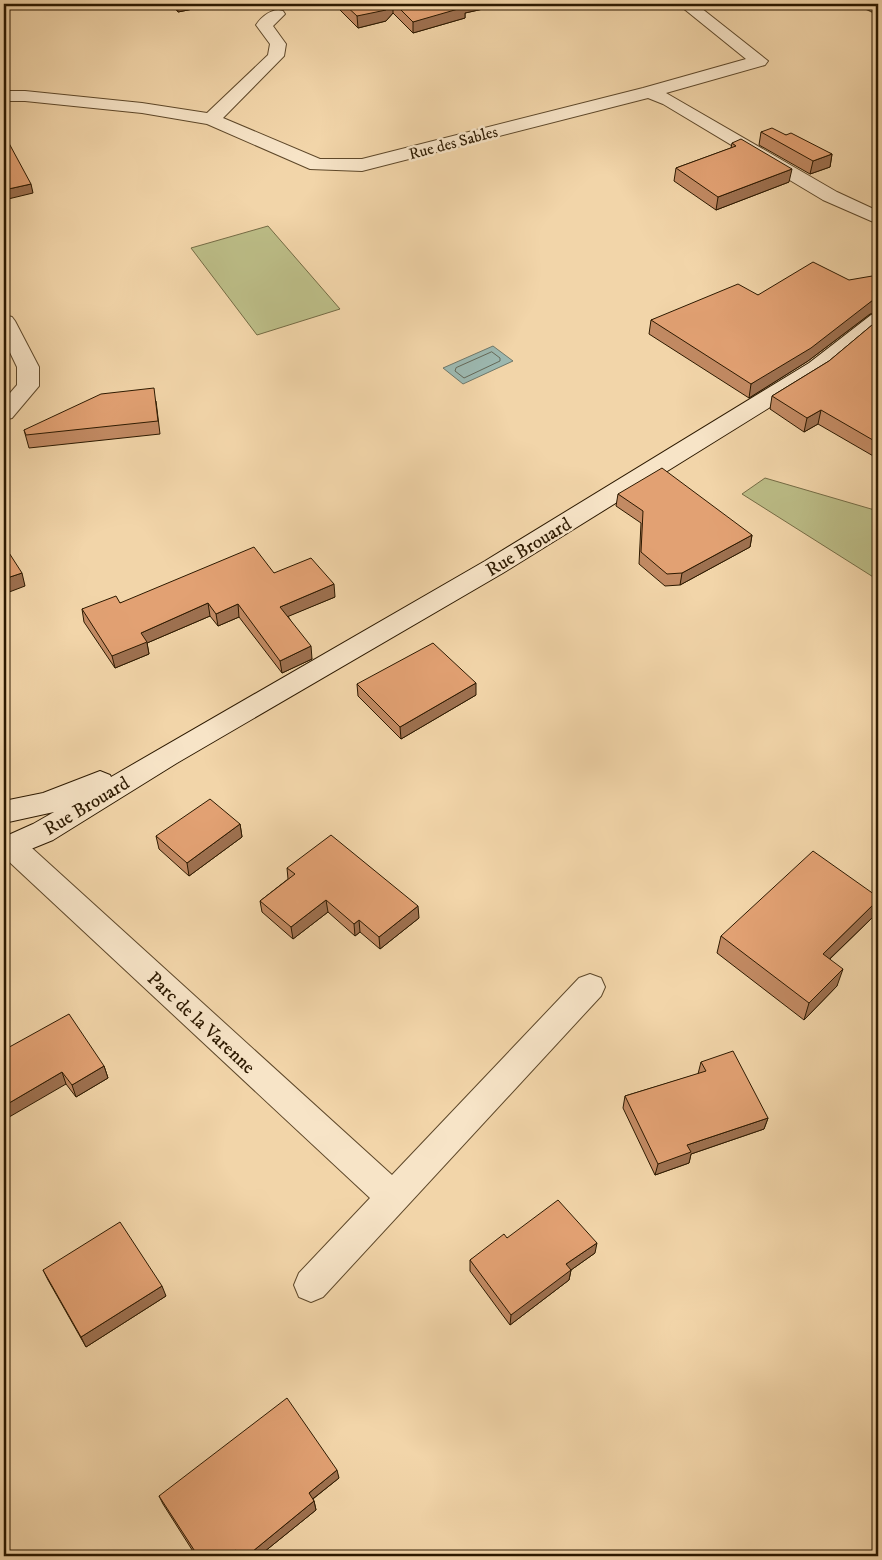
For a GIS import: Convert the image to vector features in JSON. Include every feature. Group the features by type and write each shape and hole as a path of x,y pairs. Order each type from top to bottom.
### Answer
{"street":[{"name":"Rue des Sables","path":"4,96 25,96 142,108 211,119 317,165 362,165 649,92 759,61 686,4"},
{"path":"211,119 276,56 278,44 264,25 277,14"},
{"path":"649,92 669,100 830,196 878,218"},
{"name":"Rue Brouard","path":"8,848 43,832 167,756 494,567 817,368 878,319"},
{"path":"4,413 28,386 28,367 5,321"},
{"name":"Rue Brouard","path":"4,812 47,803 167,756"},
{"name":"Parc de la Varenne","path":"8,848 393,1197"},
{"path":"311,1285 590,987"}],"lane":[{"path":"868,4 878,10"}],"green space":[{"path":"268,226 340,309 257,335 191,248"},
{"path":"765,478 878,511 878,580 742,494"}],"water":[{"path":"493,346 513,361 463,384 443,368"}],"building":[{"path":"344,4 391,4 386,10 357,16"},
{"path":"395,4 464,4 465,7 413,22"},
{"path":"772,128 786,135 791,133 832,154 813,161 761,132"},
{"path":"4,134 31,184 4,190"},
{"path":"741,139 792,169 718,197 676,168 736,146 732,143"},
{"path":"813,262 849,280 878,275 878,299 873,300 811,348 751,384 651,320 738,284 758,295"},
{"path":"878,320 878,443 821,410 807,418 772,396 829,361"},
{"path":"154,388 158,421 26,435 24,430 101,394"},
{"path":"662,468 752,535 682,573 667,574 641,552 643,511 618,494"},
{"path":"4,545 22,573 4,579"},
{"path":"254,547 274,573 311,558 334,584 280,607 311,646 280,661 238,604 216,614 208,603 141,633 147,642 112,656 82,609 116,596 120,603"},
{"path":"433,643 476,683 400,727 357,684"},
{"path":"210,799 240,824 187,863 156,836"},
{"path":"331,835 418,906 379,937 359,920 354,924 326,900 291,927 260,901 295,874 287,868"},
{"path":"813,851 878,897 878,900 823,954 843,969 809,1003 721,936"},
{"path":"69,1014 104,1066 72,1085 62,1072 4,1106 4,1050"},
{"path":"733,1051 768,1118 687,1145 691,1152 658,1164 625,1096 706,1071 701,1062"},
{"path":"558,1200 597,1243 566,1264 571,1270 511,1315 470,1260 504,1234 507,1238"},
{"path":"120,1222 162,1286 81,1337 43,1270"},
{"path":"287,1398 337,1470 309,1493 314,1501 247,1556 240,1556 236,1550 228,1556 198,1556 159,1496"}]}
